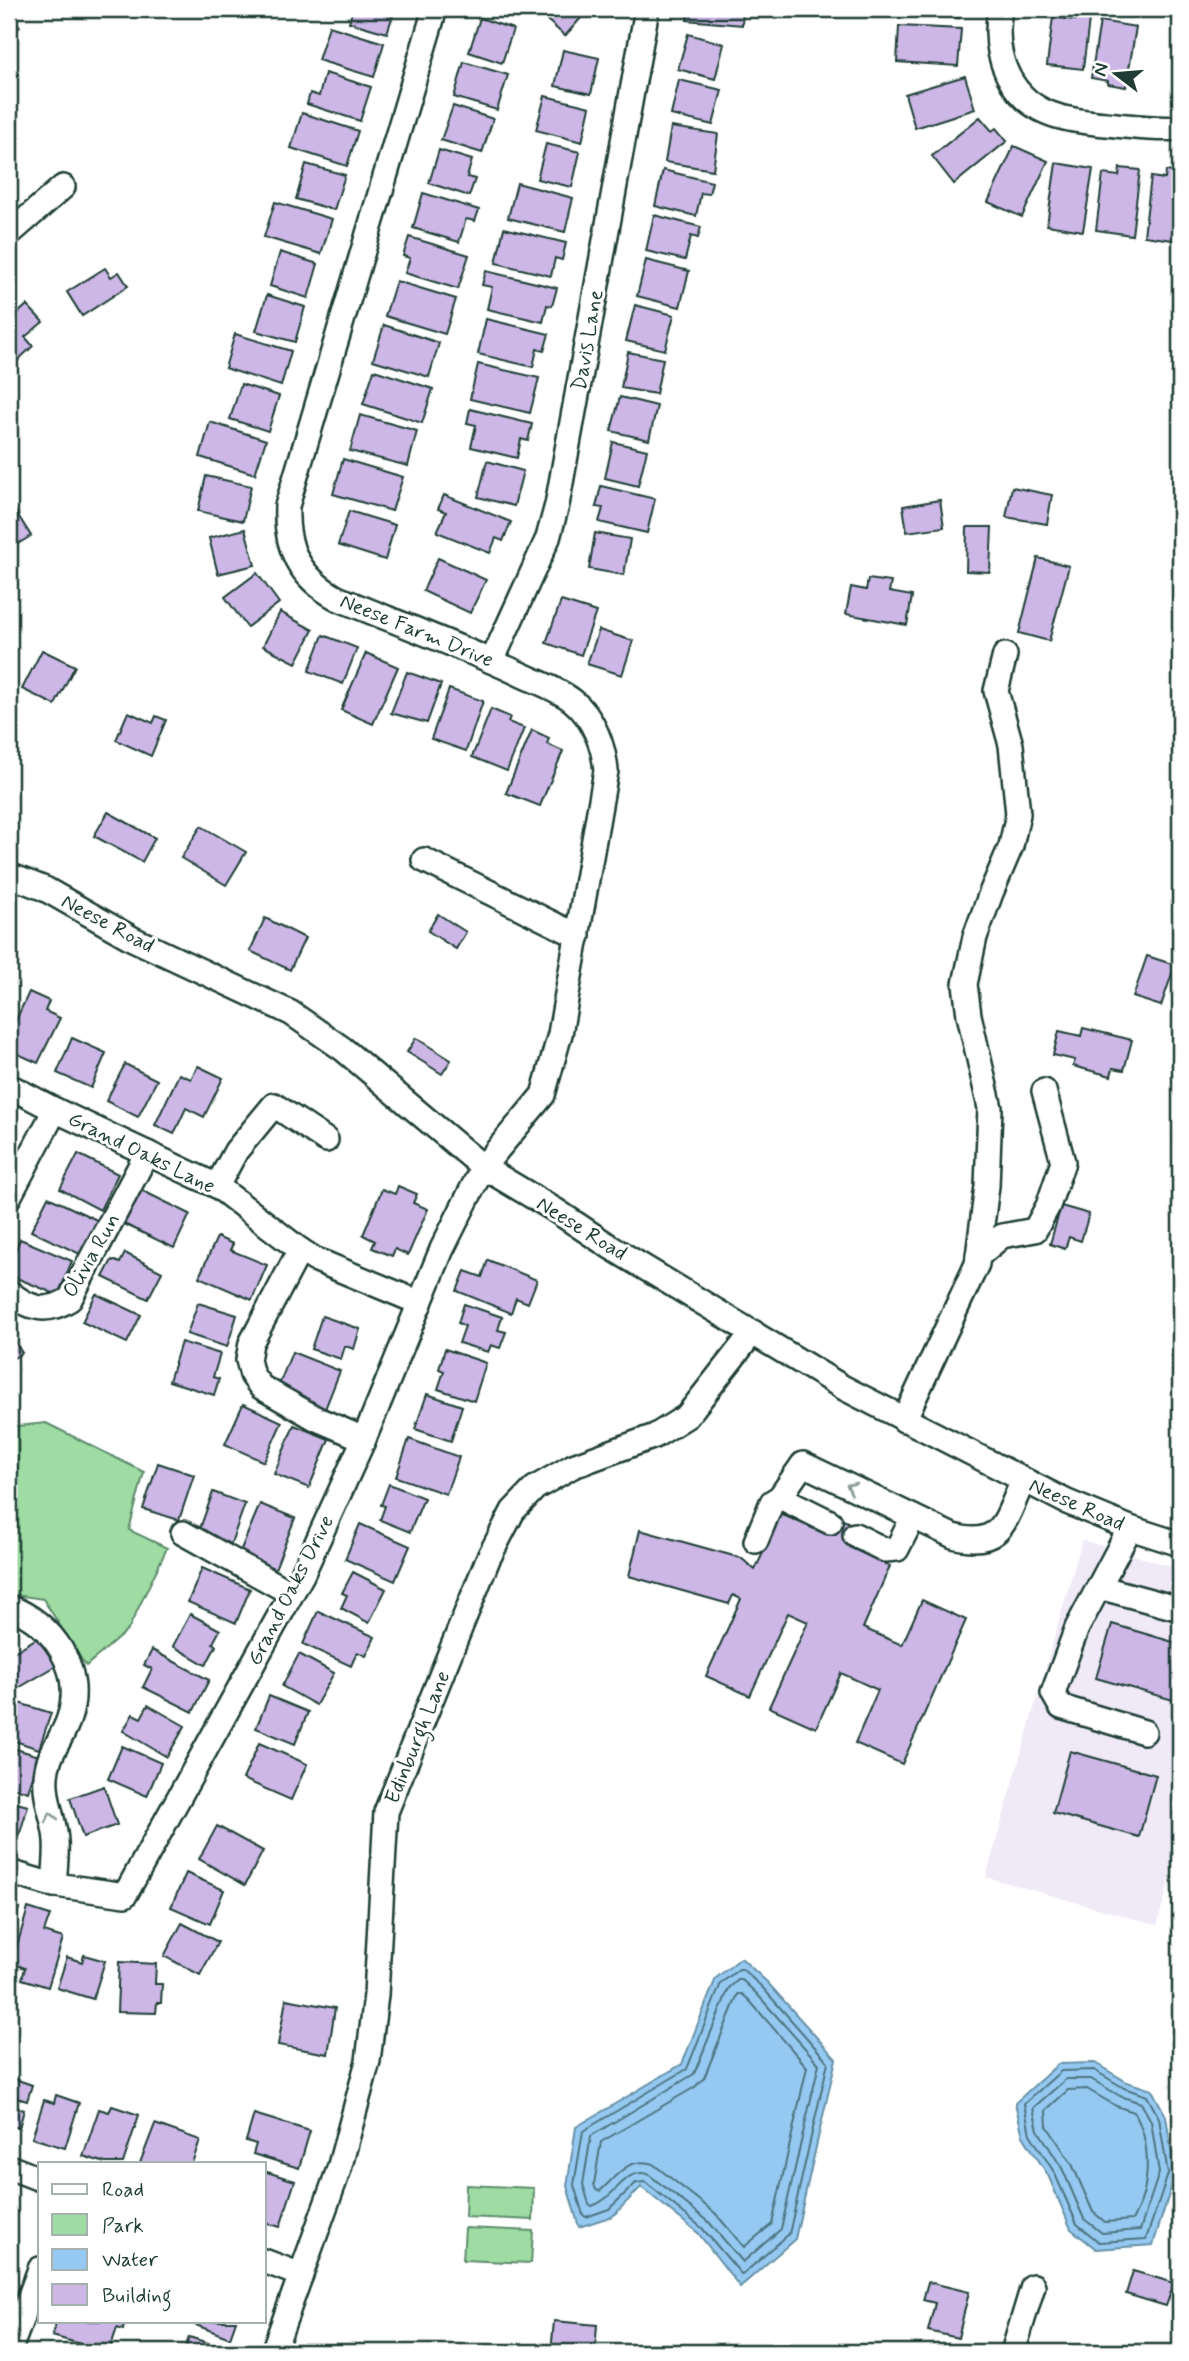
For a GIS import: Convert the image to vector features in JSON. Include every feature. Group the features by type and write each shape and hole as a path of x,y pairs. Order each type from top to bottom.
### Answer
{"street":[{"name":"Neese Farm Drive","path":"435,9 287,506 286,527 292,550 304,572 320,589 492,661 573,701 593,726 601,746 607,771 557,1046 543,1095 483,1167"},
{"name":"Davis Lane","path":"492,661 548,538 557,505 647,9"},
{"path":"1000,9 997,38 1002,66 1014,87 1031,103 1054,116 1082,122 1180,128"},
{"path":"9,234 63,187"},
{"path":"904,1420 978,1264 987,1186 990,1108 969,1015 965,984 975,937 990,893 1011,846 1018,814 1010,745 996,691 1004,655"},
{"path":"424,860 578,936"},
{"name":"Neese Road","path":"9,875 46,889 133,939 290,1013 343,1049 483,1167 844,1388 1023,1481 1130,1528 1180,1544"},
{"name":"Grand Oaks Lane","path":"9,1086 217,1186 314,1259 420,1303"},
{"path":"978,1256 1002,1236 1035,1230 1048,1206 1063,1162 1044,1091"},
{"path":"217,1186 236,1151 274,1105 326,1140"},
{"path":"9,1197 55,1110"},
{"name":"Olivia Run","path":"9,1292 25,1305 41,1309 59,1306 71,1299 146,1153"},
{"name":"Grand Oaks Drive","path":"9,1872 54,1885 124,1895 291,1593 364,1439 442,1249 483,1167"},
{"path":"300,1250 251,1343 248,1360 252,1376 261,1387 317,1419 364,1439"},
{"name":"Edinburgh Lane","path":"273,2352 339,2169 369,2061 376,1995 387,1812 488,1559 513,1511 535,1488 573,1466 655,1436 687,1416 753,1332"},
{"path":"756,1541 772,1502 780,1497 803,1464 953,1536 973,1541 988,1538 1000,1529 1023,1481"},
{"path":"780,1497 830,1522"},
{"path":"855,1535 885,1550 897,1549 913,1517"},
{"path":"1130,1528 1077,1628 1053,1693 1061,1707 1144,1732"},
{"path":"183,1533 291,1593"},
{"path":"1100,1587 1180,1609"},
{"path":"9,1607 27,1614 43,1625 70,1666 74,1686 69,1720 48,1759 46,1777 45,1791 56,1840 54,1885"},
{"path":"9,2167 38,2178"},
{"path":"266,2262 301,2275"},
{"path":"9,2352 38,2274"},
{"path":"1013,2352 1033,2286"}],"shaded area":[{"path":"1082,1540 1174,1567 1180,1566 1180,1844 1157,1925 986,1877"}],"green space":[{"path":"46,1423 144,1472 129,1530 167,1548 128,1630 86,1666 43,1599 9,1594 9,1427"},
{"path":"466,2185 534,2188 533,2220 465,2217"},
{"path":"465,2228 533,2231 531,2263 463,2260"}],"water":[{"path":"741,1958 767,1982 836,2059 795,2239 740,2287 698,2233 641,2187 613,2216 579,2227 567,2186 576,2127 682,2064 716,1978"},
{"path":"1095,2063 1127,2082 1152,2090 1166,2116 1175,2175 1153,2245 1096,2249 1071,2229 1048,2175 1023,2136 1015,2103 1058,2064"}],"building":[{"path":"353,9 395,9 387,33 349,22"},
{"path":"541,9 589,9 565,36 538,12"},
{"path":"688,9 743,10 742,25 687,20"},
{"path":"919,9 962,9 959,18"},
{"path":"9,10 20,27 9,35"},
{"path":"1076,11 1090,12 1083,69 1047,65 1053,17 1075,20"},
{"path":"480,18 513,29 502,63 469,52"},
{"path":"1100,21 1136,27 1126,87 1091,78"},
{"path":"329,26 384,43 374,77 318,60"},
{"path":"899,26 961,29 958,66 897,62"},
{"path":"688,34 724,44 715,79 678,69"},
{"path":"563,50 599,58 591,94 555,86"},
{"path":"464,62 508,75 497,110 454,97"},
{"path":"325,73 371,87 360,121 307,104 310,93 319,96"},
{"path":"965,76 975,109 915,128 905,94"},
{"path":"679,80 722,90 713,125 671,115"},
{"path":"545,96 590,107 582,142 536,130"},
{"path":"453,106 493,119 482,153 441,140"},
{"path":"302,113 358,131 347,166 291,148"},
{"path":"980,117 992,131 996,128 1007,141 954,184 932,156"},
{"path":"671,127 718,134 713,170 665,162"},
{"path":"546,144 580,152 572,187 537,179"},
{"path":"1014,146 1048,161 1022,217 988,202"},
{"path":"439,150 472,160 467,177 475,179 469,196 429,183"},
{"path":"1056,163 1093,169 1083,231 1047,225"},
{"path":"306,164 345,175 334,210 296,199"},
{"path":"1120,168 1140,170 1132,235 1096,230 1103,174 1119,176"},
{"path":"663,170 712,182 709,194 701,193 696,216 655,206"},
{"path":"1166,171 1180,173 1180,241 1144,236 1151,177 1165,179"},
{"path":"517,183 573,198 565,232 508,218"},
{"path":"423,193 479,210 475,221 466,219 459,242 413,228"},
{"path":"275,202 332,219 321,254 264,237"},
{"path":"654,215 701,227 698,238 691,236 685,260 646,251"},
{"path":"504,228 566,243 562,260 555,258 551,276 496,263"},
{"path":"409,237 469,255 458,289 405,273 410,258 403,256"},
{"path":"280,252 318,264 308,298 270,286"},
{"path":"646,260 689,271 680,307 637,296"},
{"path":"105,268 111,277 119,272 128,286 82,316 67,292"},
{"path":"486,271 557,288 552,306 547,305 543,322 487,309 492,287 482,285"},
{"path":"396,281 456,299 445,334 385,316"},
{"path":"267,295 305,307 295,342 256,331"},
{"path":"27,305 43,322 25,337 33,346 17,361 9,351 9,321"},
{"path":"635,305 674,315 665,350 626,341"},
{"path":"486,319 549,334 544,351 537,349 533,367 478,354"},
{"path":"384,325 439,343 429,377 373,360"},
{"path":"235,334 291,351 281,386 225,368"},
{"path":"628,352 663,359 656,394 621,388"},
{"path":"478,364 539,378 530,413 470,399"},
{"path":"374,370 433,389 422,423 363,404"},
{"path":"241,384 279,396 268,431 230,419"},
{"path":"620,397 657,406 649,440 611,431"},
{"path":"470,409 532,424 528,441 521,439 517,458 471,447 476,425 467,423"},
{"path":"360,415 417,431 408,466 350,451"},
{"path":"210,422 266,440 255,474 200,457"},
{"path":"613,442 647,450 638,486 605,478"},
{"path":"343,459 403,477 392,511 333,494"},
{"path":"487,461 523,471 514,506 478,497"},
{"path":"206,476 251,486 243,521 198,511"},
{"path":"601,486 655,499 647,533 599,522 603,508 596,507"},
{"path":"1012,487 1052,495 1047,524 1006,517"},
{"path":"444,495 511,522 503,541 496,538 490,553 437,532 446,512 438,509"},
{"path":"940,500 944,527 907,532 903,506"},
{"path":"9,501 31,536 9,549"},
{"path":"349,511 395,525 385,560 338,545"},
{"path":"967,527 992,527 990,572 966,571"},
{"path":"245,529 255,565 218,574 209,538"},
{"path":"595,533 630,539 624,575 589,569"},
{"path":"438,558 486,580 470,613 423,591"},
{"path":"1038,558 1069,566 1049,641 1019,633"},
{"path":"257,573 279,603 247,627 225,597"},
{"path":"868,579 891,582 889,592 912,596 907,625 846,614 851,587 866,590"},
{"path":"561,601 596,612 581,655 546,643"},
{"path":"280,612 313,630 296,663 263,646"},
{"path":"599,630 633,641 622,675 587,664"},
{"path":"323,635 357,648 343,684 309,671"},
{"path":"42,650 75,666 55,705 22,689"},
{"path":"366,653 398,667 373,724 341,710"},
{"path":"407,672 441,684 427,723 391,713"},
{"path":"449,689 483,701 466,751 431,739"},
{"path":"491,709 510,717 508,722 524,728 507,771 472,757"},
{"path":"128,712 153,723 156,716 166,720 151,756 116,740"},
{"path":"532,730 549,738 547,744 563,751 540,806 506,793"},
{"path":"108,812 155,838 142,862 94,836"},
{"path":"201,826 246,852 226,885 181,858"},
{"path":"438,914 466,932 456,949 428,931"},
{"path":"265,918 305,938 290,970 250,951"},
{"path":"1147,956 1175,965 1161,1006 1133,997"},
{"path":"29,992 49,1001 45,1011 60,1018 38,1063 9,1050 9,1035"},
{"path":"1083,1028 1132,1040 1124,1070 1113,1068 1111,1076 1073,1066 1075,1060 1053,1055 1059,1031 1081,1036"},
{"path":"72,1038 106,1053 91,1088 57,1073"},
{"path":"416,1038 451,1060 442,1074 407,1052"},
{"path":"125,1064 157,1080 138,1117 106,1101"},
{"path":"198,1066 223,1078 204,1117 186,1108 174,1134 155,1125 179,1074 191,1079"},
{"path":"78,1154 118,1174 100,1210 60,1189"},
{"path":"398,1186 417,1194 413,1203 428,1209 408,1255 395,1249 392,1256 372,1248 375,1241 363,1235 382,1189 395,1194"},
{"path":"141,1190 190,1214 174,1248 124,1224"},
{"path":"48,1197 99,1221 82,1255 31,1231"},
{"path":"1061,1206 1089,1214 1081,1241 1069,1237 1065,1249 1050,1244"},
{"path":"217,1237 233,1244 230,1250 267,1265 252,1300 199,1277"},
{"path":"20,1239 72,1261 58,1295 9,1275 9,1266"},
{"path":"125,1253 162,1272 148,1299 103,1277 112,1260 120,1263"},
{"path":"488,1260 537,1280 528,1303 516,1298 511,1313 457,1291 465,1271 482,1277"},
{"path":"96,1294 141,1315 127,1343 82,1322"},
{"path":"198,1303 237,1315 227,1347 187,1334"},
{"path":"464,1304 502,1317 498,1330 506,1332 500,1348 491,1345 488,1352 459,1343 465,1326 458,1323"},
{"path":"322,1316 360,1329 354,1349 345,1346 341,1359 311,1349"},
{"path":"9,1332 22,1353 9,1361"},
{"path":"181,1342 220,1354 213,1377 219,1379 214,1395 169,1381"},
{"path":"445,1349 486,1363 474,1401 438,1389 444,1371 439,1369"},
{"path":"292,1352 340,1371 325,1409 277,1390"},
{"path":"427,1394 462,1406 451,1441 415,1429"},
{"path":"243,1404 282,1422 264,1462 225,1444"},
{"path":"294,1425 329,1439 309,1488 274,1474"},
{"path":"409,1439 459,1457 446,1494 396,1477"},
{"path":"158,1463 194,1475 179,1520 143,1509"},
{"path":"389,1484 424,1498 410,1532 380,1520 385,1506 381,1505"},
{"path":"213,1492 245,1504 230,1546 198,1534"},
{"path":"260,1504 295,1518 275,1569 239,1554"},
{"path":"781,1514 825,1534 833,1515 858,1527 849,1547 890,1566 863,1628 902,1645 922,1600 966,1620 902,1764 855,1743 878,1690 841,1673 816,1728 769,1707 808,1622 788,1613 750,1696 706,1676 741,1599 733,1595 729,1604 629,1576 640,1530 741,1558 755,1570"},
{"path":"360,1524 410,1546 395,1581 345,1559"},
{"path":"202,1568 250,1589 236,1623 188,1602"},
{"path":"353,1572 386,1589 369,1623 341,1608 347,1595 342,1593"},
{"path":"318,1611 375,1637 366,1656 357,1652 351,1666 303,1644"},
{"path":"190,1614 220,1630 213,1643 216,1646 206,1665 173,1646"},
{"path":"1112,1624 1180,1644 1180,1702 1096,1678"},
{"path":"39,1637 56,1666 10,1693 9,1655"},
{"path":"152,1650 209,1680 193,1712 143,1687 152,1669 144,1665"},
{"path":"299,1654 334,1673 316,1705 282,1686"},
{"path":"269,1696 308,1712 295,1744 256,1728"},
{"path":"9,1700 51,1713 39,1749 9,1739"},
{"path":"148,1705 185,1726 167,1757 123,1731 133,1714 141,1718"},
{"path":"259,1743 307,1764 291,1800 243,1779"},
{"path":"122,1746 161,1763 147,1796 108,1779"},
{"path":"9,1747 39,1756 28,1792 9,1786"},
{"path":"1070,1751 1156,1775 1139,1837 1053,1813"},
{"path":"104,1786 117,1825 83,1837 70,1798"},
{"path":"9,1801 28,1806 17,1843 9,1840"},
{"path":"217,1826 263,1851 245,1885 199,1859"},
{"path":"186,1873 224,1890 210,1924 171,1907"},
{"path":"9,1905 19,1908 9,1944"},
{"path":"28,1908 50,1915 44,1932 63,1938 48,1987 22,1979 25,1968 12,1963"},
{"path":"182,1923 218,1942 200,1975 164,1956"},
{"path":"84,1955 105,1961 93,1999 57,1988 67,1957 82,1962"},
{"path":"119,1962 156,1964 155,1984 162,1984 161,2003 157,2003 156,2013 117,2012"},
{"path":"286,1999 335,2008 328,2054 278,2045"},
{"path":"9,2077 32,2085 27,2101 17,2098 14,2107 24,2110 19,2128 9,2125"},
{"path":"56,2095 79,2103 65,2148 32,2138 44,2100 54,2103"},
{"path":"112,2106 139,2115 123,2162 102,2162 83,2156 99,2109 109,2112"},
{"path":"254,2114 310,2131 299,2168 253,2154 256,2144 246,2141"},
{"path":"155,2124 200,2140 192,2162 140,2162"},
{"path":"266,2172 295,2181 280,2227 266,2223"},
{"path":"1133,2271 1174,2283 1166,2306 1126,2294"},
{"path":"928,2282 969,2292 958,2338 928,2331 935,2303 923,2300"},
{"path":"554,2321 597,2325 595,2352 551,2352"},
{"path":"57,2322 125,2322 123,2330 117,2328 109,2352 52,2336"},
{"path":"188,2322 236,2322 230,2338"},
{"path":"189,2337 234,2351 184,2352"}]}
